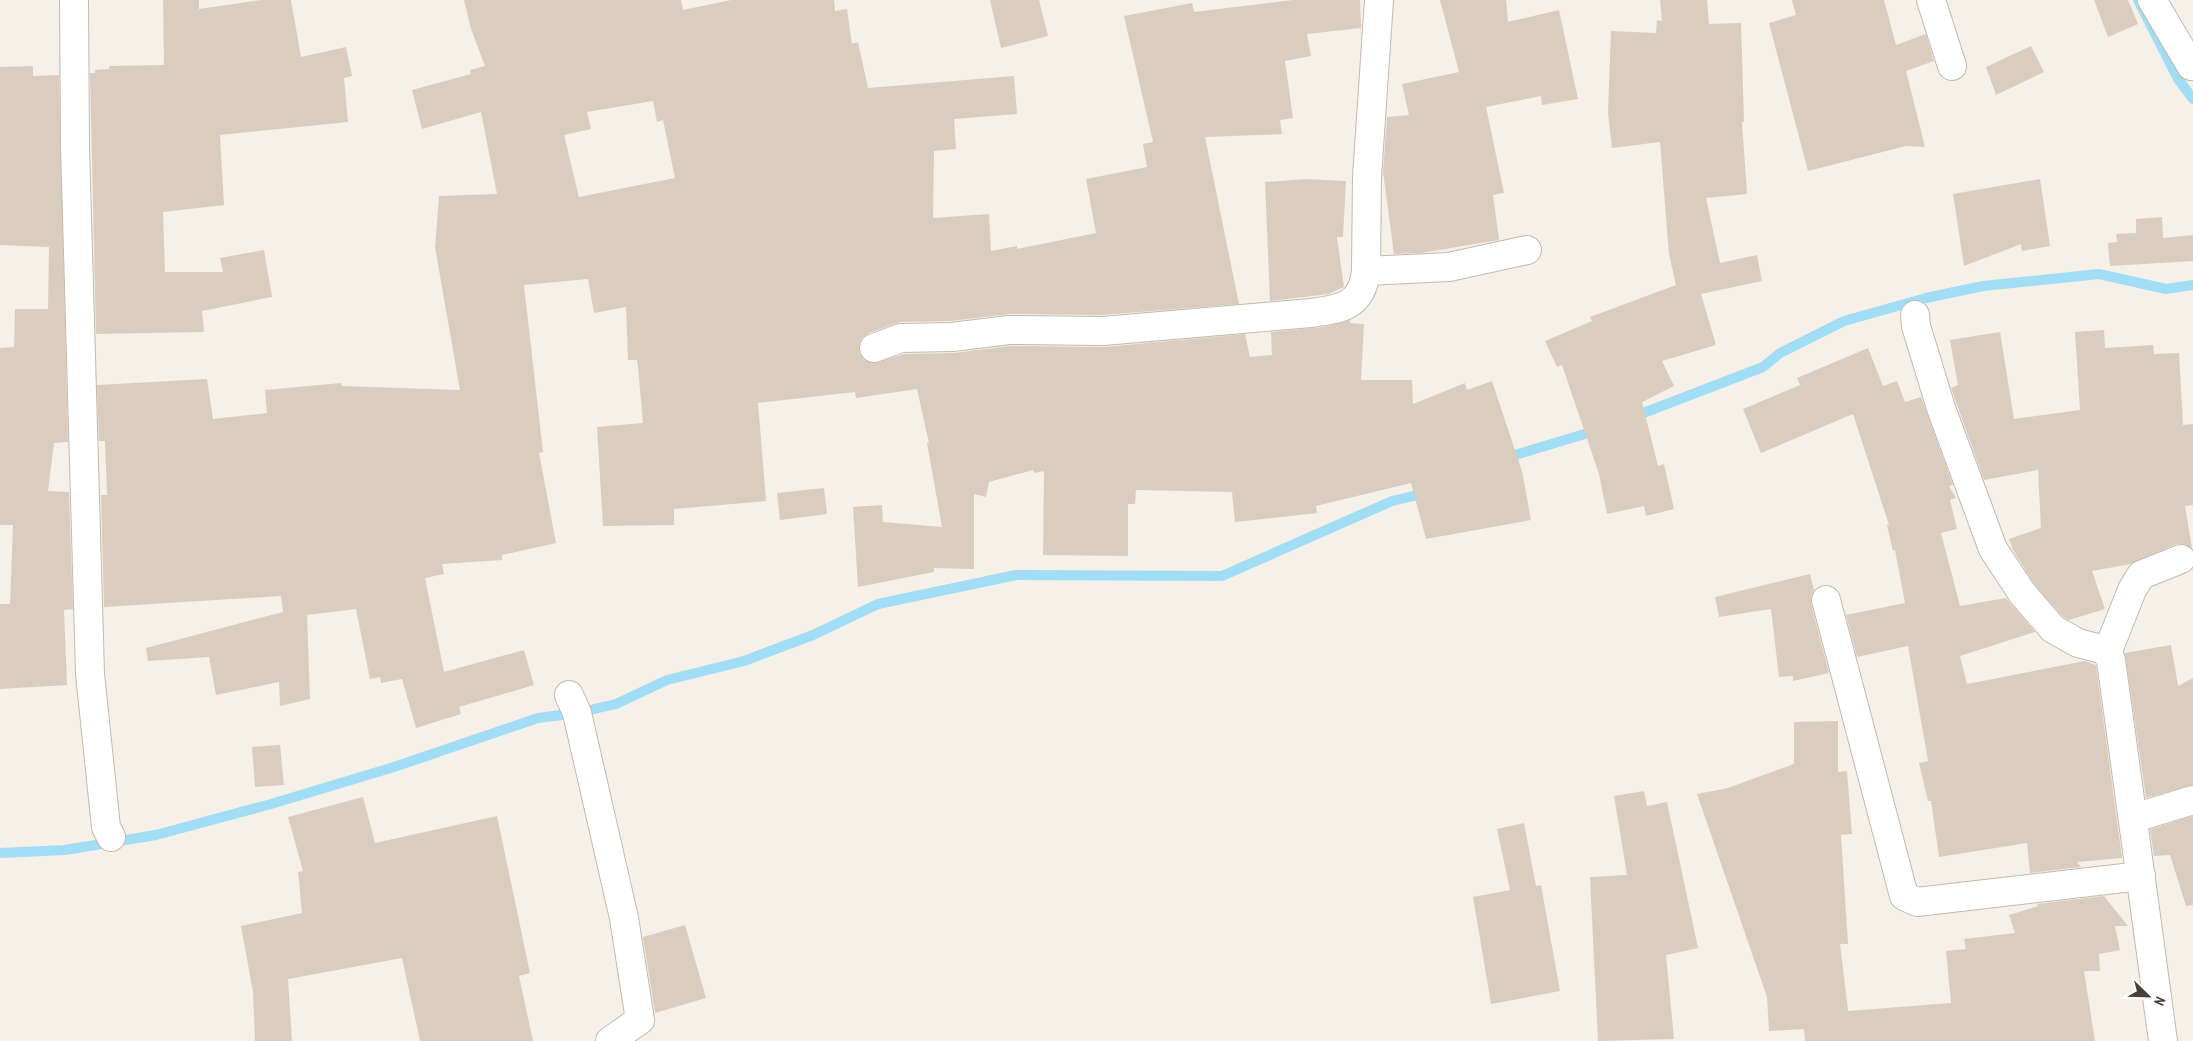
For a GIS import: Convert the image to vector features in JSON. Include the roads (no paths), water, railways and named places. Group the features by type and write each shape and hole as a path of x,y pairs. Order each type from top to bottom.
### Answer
{"street":[{"path":"74,0 75,146 90,674 101,790 106,827 112,837"},
{"path":"874,348 901,338 952,337 1009,330 1104,331 1334,310 1347,305 1357,298 1364,283 1366,271 1367,177 1379,0"},
{"path":"1931,0 1952,66"},
{"path":"2152,0 2190,66"},
{"path":"1366,271 1449,267 1527,250"},
{"path":"1915,315 1916,326 1941,408 1993,549 2022,592 2053,629 2078,643 2093,646 2107,653 2111,660 2163,1041"},
{"path":"2107,653 2132,590 2141,575 2181,559"},
{"path":"1826,600 1904,896 1917,902 2141,876"},
{"path":"569,695 577,714 624,918 640,1020 610,1041"},
{"path":"2134,818 2193,800"}],"waterway":[{"path":"2138,0 2178,79 2193,99"},
{"path":"1633,417 1763,367 1780,353 1844,321 1926,298 1983,286 2099,274 2166,289 2193,285"},
{"path":"1505,458 1598,430"},
{"path":"0,853 65,850 156,835 271,804 394,767 538,718 577,713 616,704 667,680 744,661 813,635 878,604 1016,575 1222,576 1392,501 1426,493"}]}
